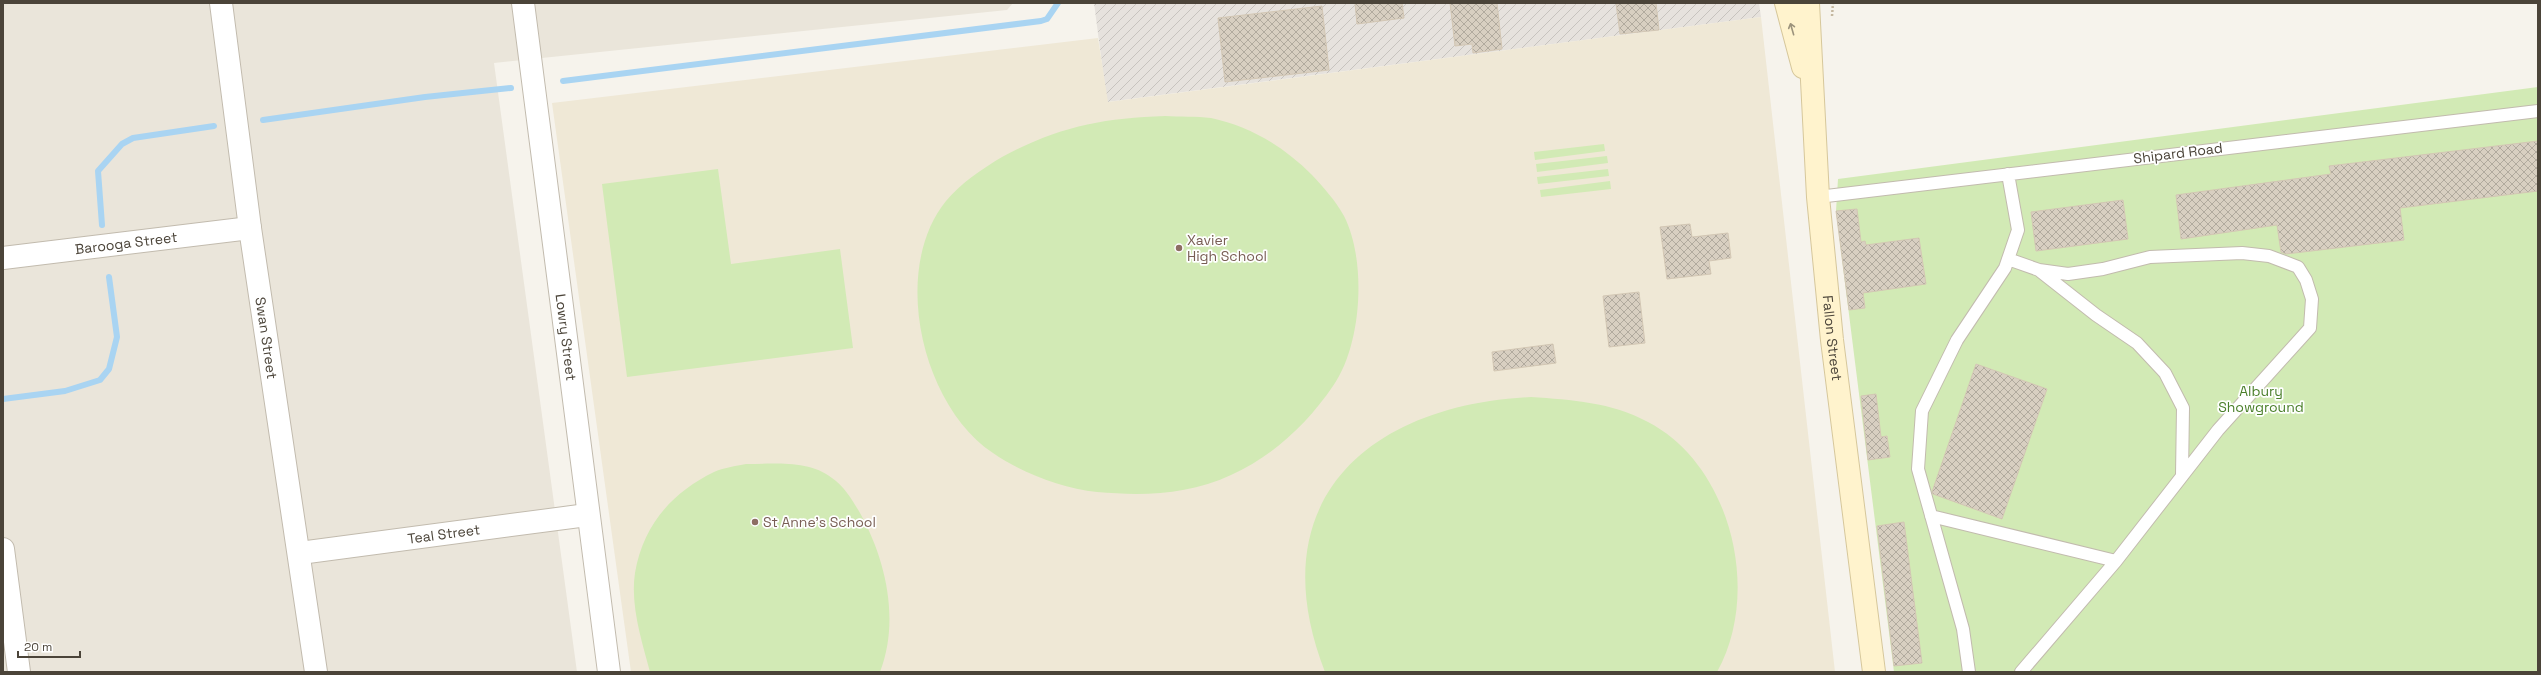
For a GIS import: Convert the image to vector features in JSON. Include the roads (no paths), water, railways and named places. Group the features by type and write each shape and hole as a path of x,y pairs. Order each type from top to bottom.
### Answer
{"street":[{"name":"Swan Street","path":"221,3 250,228 300,553 316,672"},
{"name":"Lowry Street","path":"523,3 608,672"},
{"path":"1786,3 1814,107"},
{"name":"Fallon Street","path":"1808,3 1818,197 1832,340 1874,672"},
{"name":"Barooga Street","path":"3,258 250,228"},
{"name":"Teal Street","path":"300,553 587,515"},
{"path":"3,549 19,672"}],"lane":[{"name":"Shipard Road","path":"1818,197 2538,111"},
{"path":"1968,672 1963,629 1918,470 1922,411 1957,340 2005,268 2018,230 2008,174"},
{"path":"2008,259 2039,270 2068,274 2103,269 2150,257 2242,253 2269,256 2298,267 2306,280 2312,299 2310,328 2218,430 2116,561 2021,672"},
{"path":"2039,270 2096,315 2137,343 2165,373 2183,408 2182,475"},
{"path":"1931,516 2116,561"}],"waterway":[{"path":"563,81 1041,21 1047,19 1058,3"},
{"path":"263,120 425,97 511,88"},
{"path":"102,225 98,171 122,144 133,138 214,126"},
{"path":"3,399 65,391 100,380 109,369 117,337 109,277"}],"place":[{"name":"Xavier High School","path":"1179,248"},
{"name":"St Anne's School","path":"755,522"}],"park label":[{"name":"Albury Showground","path":"2261,400"}]}
